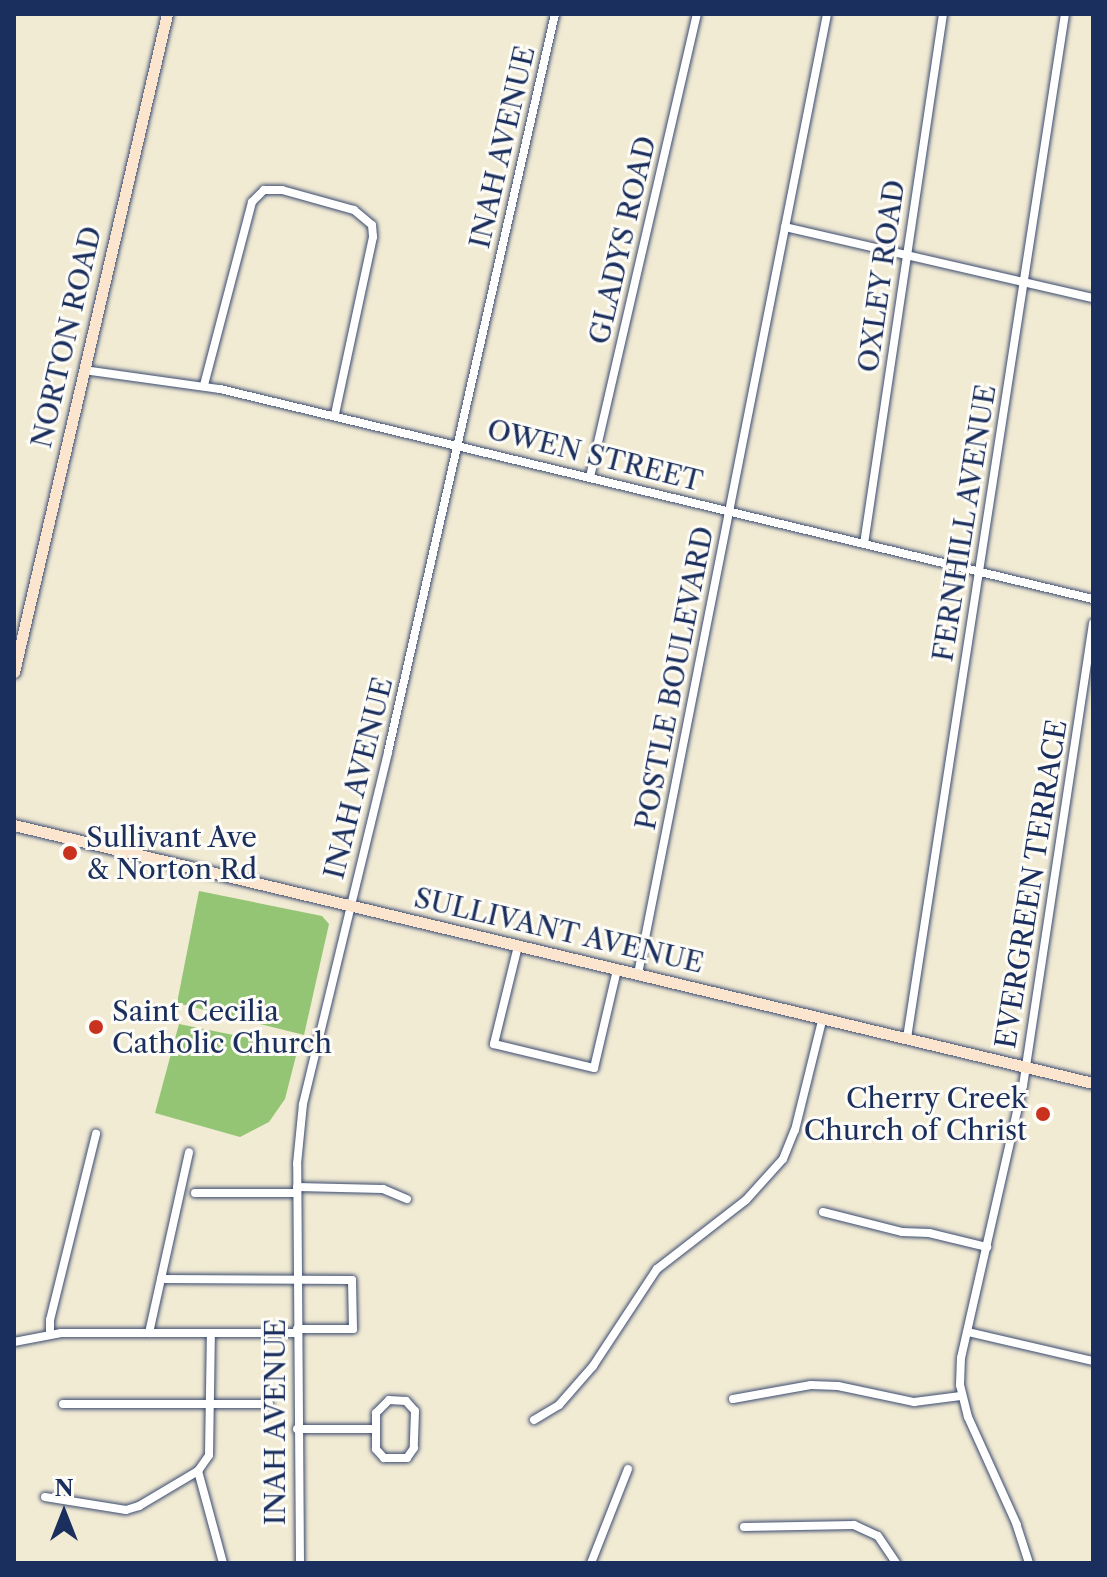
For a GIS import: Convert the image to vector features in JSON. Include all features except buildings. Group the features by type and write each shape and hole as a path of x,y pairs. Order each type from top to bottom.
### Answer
{"street":[{"name":"NORTON ROAD","path":"14,672 167,14"},
{"name":"INAH AVENUE","path":"300,1563 297,1140 555,14"},
{"name":"GLADYS ROAD","path":"590,477 697,14"},
{"name":"POSTLE BOULEVARD","path":"638,974 827,14"},
{"name":"OXLEY ROAD","path":"864,544 943,14"},
{"name":"FERNHILL AVENUE","path":"907,1038 1065,14"},
{"path":"204,385 252,202 264,190 282,190 354,210 372,225 373,237 335,415"},
{"path":"785,227 1093,298"},
{"name":"OWEN STREET","path":"84,370 204,385 1093,599"},
{"name":"EVERGREEN TERRACE","path":"1029,1563 1017,1525 961,1396 961,1358 1026,1068 1093,623"},
{"name":"SULLIVANT AVENUE","path":"14,825 1093,1083"},
{"path":"518,946 494,1044 594,1068 617,970"},
{"path":"534,1420 559,1405 593,1366 657,1269 746,1200 783,1159 795,1130 823,1017"},
{"path":"50,1333 50,1320 96,1134"},
{"path":"149,1333 189,1152"},
{"path":"195,1193 383,1189 407,1199"},
{"path":"823,1212 902,1232 929,1233 987,1247"},
{"path":"14,1342 50,1333 353,1329 352,1280 161,1279"},
{"path":"968,1332 1093,1361"},
{"path":"45,1497 126,1510 139,1506 198,1471 209,1455 211,1333"},
{"path":"733,1399 811,1385 838,1386 914,1402 961,1396"},
{"path":"399,1400 411,1405 415,1411 412,1454 402,1459 384,1458 376,1449 376,1429 376,1413 383,1403 399,1400"},
{"path":"63,1404 269,1404"},
{"path":"297,1429 376,1429"},
{"path":"591,1563 628,1469"},
{"path":"198,1471 223,1563"},
{"path":"744,1527 866,1528 886,1544 896,1563"}],"green space":[{"path":"199,891 322,916 329,924 304,1035 177,1003"},
{"path":"179,1024 298,1048 285,1099 269,1122 240,1137 155,1113"}],"place":[{"name":"Sullivant Ave & Norton Rd","path":"70,853"},
{"name":"Saint Cecilia Catholic Church","path":"96,1027"},
{"name":"Cherry Creek Church of Christ","path":"1043,1114"}]}
